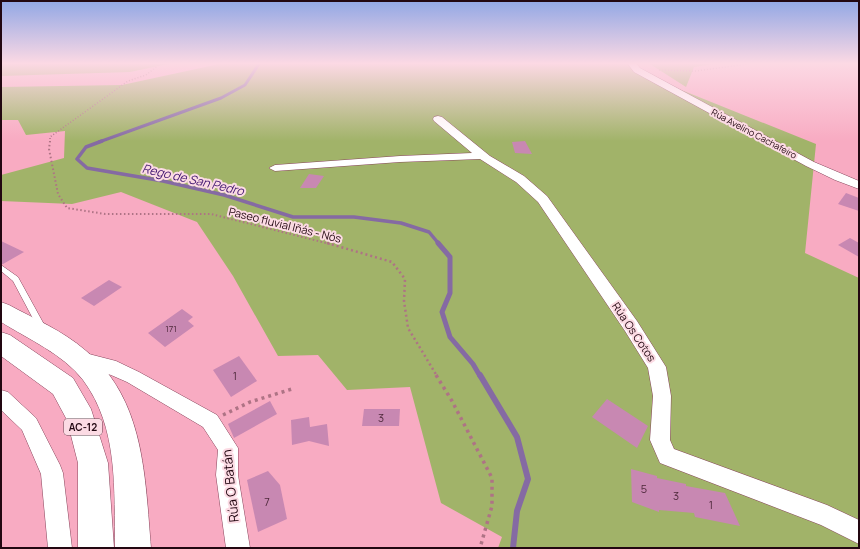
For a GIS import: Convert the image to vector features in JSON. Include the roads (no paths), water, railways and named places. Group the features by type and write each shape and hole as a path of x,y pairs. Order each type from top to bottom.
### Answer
{"highway":[{"name":"AC-12","path":"1,311 46,338 60,344 76,357 92,372 110,401 121,425 129,475 133,548"},
{"name":"AC-12","path":"1,342 63,386 81,418 93,463 96,548"}],"street":[{"name":"Rúa Avelino Cachafeiro","path":"672,90 749,133 841,179 859,185"},
{"name":"Rúa Os Cotos","path":"438,119 484,156 520,179 543,199 631,326 657,367 662,396 660,440 667,456 827,516 859,532"},
{"path":"275,168 400,159 484,156"},
{"name":"Rúa O Batán","path":"76,357 116,369 133,377 210,421 228,448 227,475 238,548"},
{"path":"3,402 29,424 52,473 60,548"}],"lane":[{"path":"1,267 16,279 40,323 46,338"}],"waterway":[{"name":"Rego de San Pedro","path":"99,142 221,98 236,90"},
{"name":"Rego de San Pedro","path":"102,141 86,147 77,159 87,168 163,181 224,195 293,217 354,217 401,223 429,232 439,244"},
{"name":"Rego de San Pedro","path":"438,243 450,257 450,293 442,312 450,337 473,364 480,376"},
{"name":"Rego de San Pedro","path":"480,375 517,437 528,479 517,511 513,548"}]}
